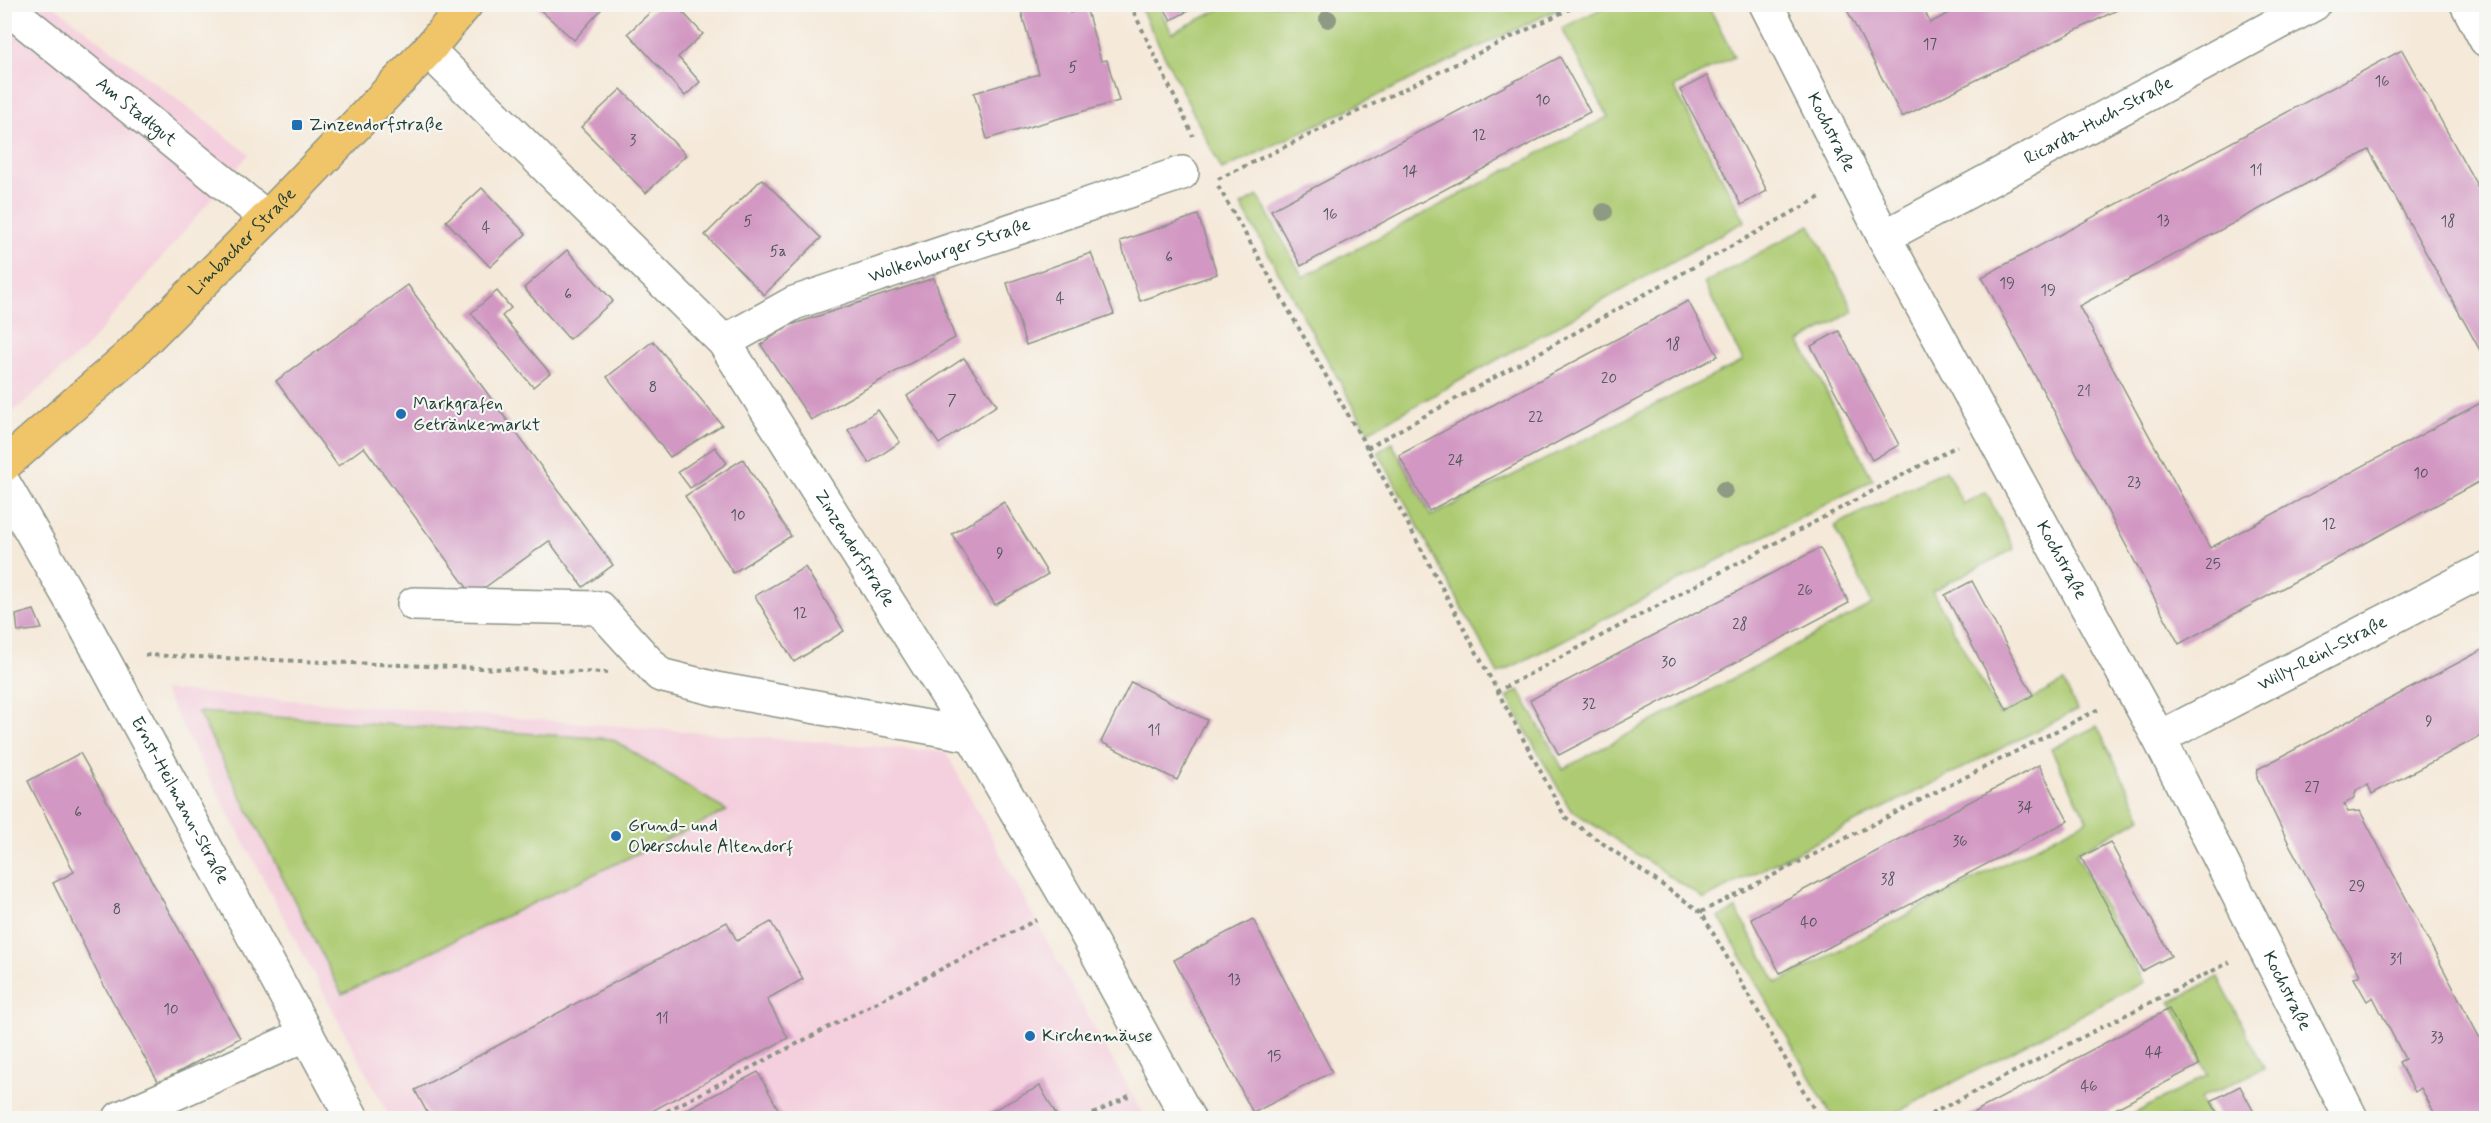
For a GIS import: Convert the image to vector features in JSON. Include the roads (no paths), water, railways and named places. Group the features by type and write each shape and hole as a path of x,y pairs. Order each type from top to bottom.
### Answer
{"main road":[{"name":"Limbacher Straße","path":"4,465 128,357 267,218 428,50 466,4"}],"street":[{"name":"Kochstraße","path":"1766,4 1884,237 2159,738 2351,1119"},
{"name":"Ricarda-Huch-Straße","path":"1884,237 2314,4"},
{"path":"2467,4 2487,40"},
{"name":"Am Stadtgut","path":"6,9 267,218"},
{"name":"Zinzendorfstraße","path":"428,50 724,342 972,735 1069,902 1188,1119"},
{"name":"Wolkenburger Straße","path":"724,342 794,303 1182,173"},
{"name":"Ernst-Heilmann-Straße","path":"4,484 99,653 352,1119"},
{"name":"Willy-Reinl-Straße","path":"2159,738 2487,568"},
{"path":"414,604 599,608 660,675 716,689 972,735"},
{"path":"120,1119 307,1034"}],"place":[{"name":"Zinzendorfstraße","path":"297,125"},
{"name":"Markgrafen Getränkemarkt","path":"401,414"},
{"name":"Grund- und Oberschule Altendorf","path":"616,836"},
{"name":"Kirchenmäuse","path":"1030,1036"}]}
